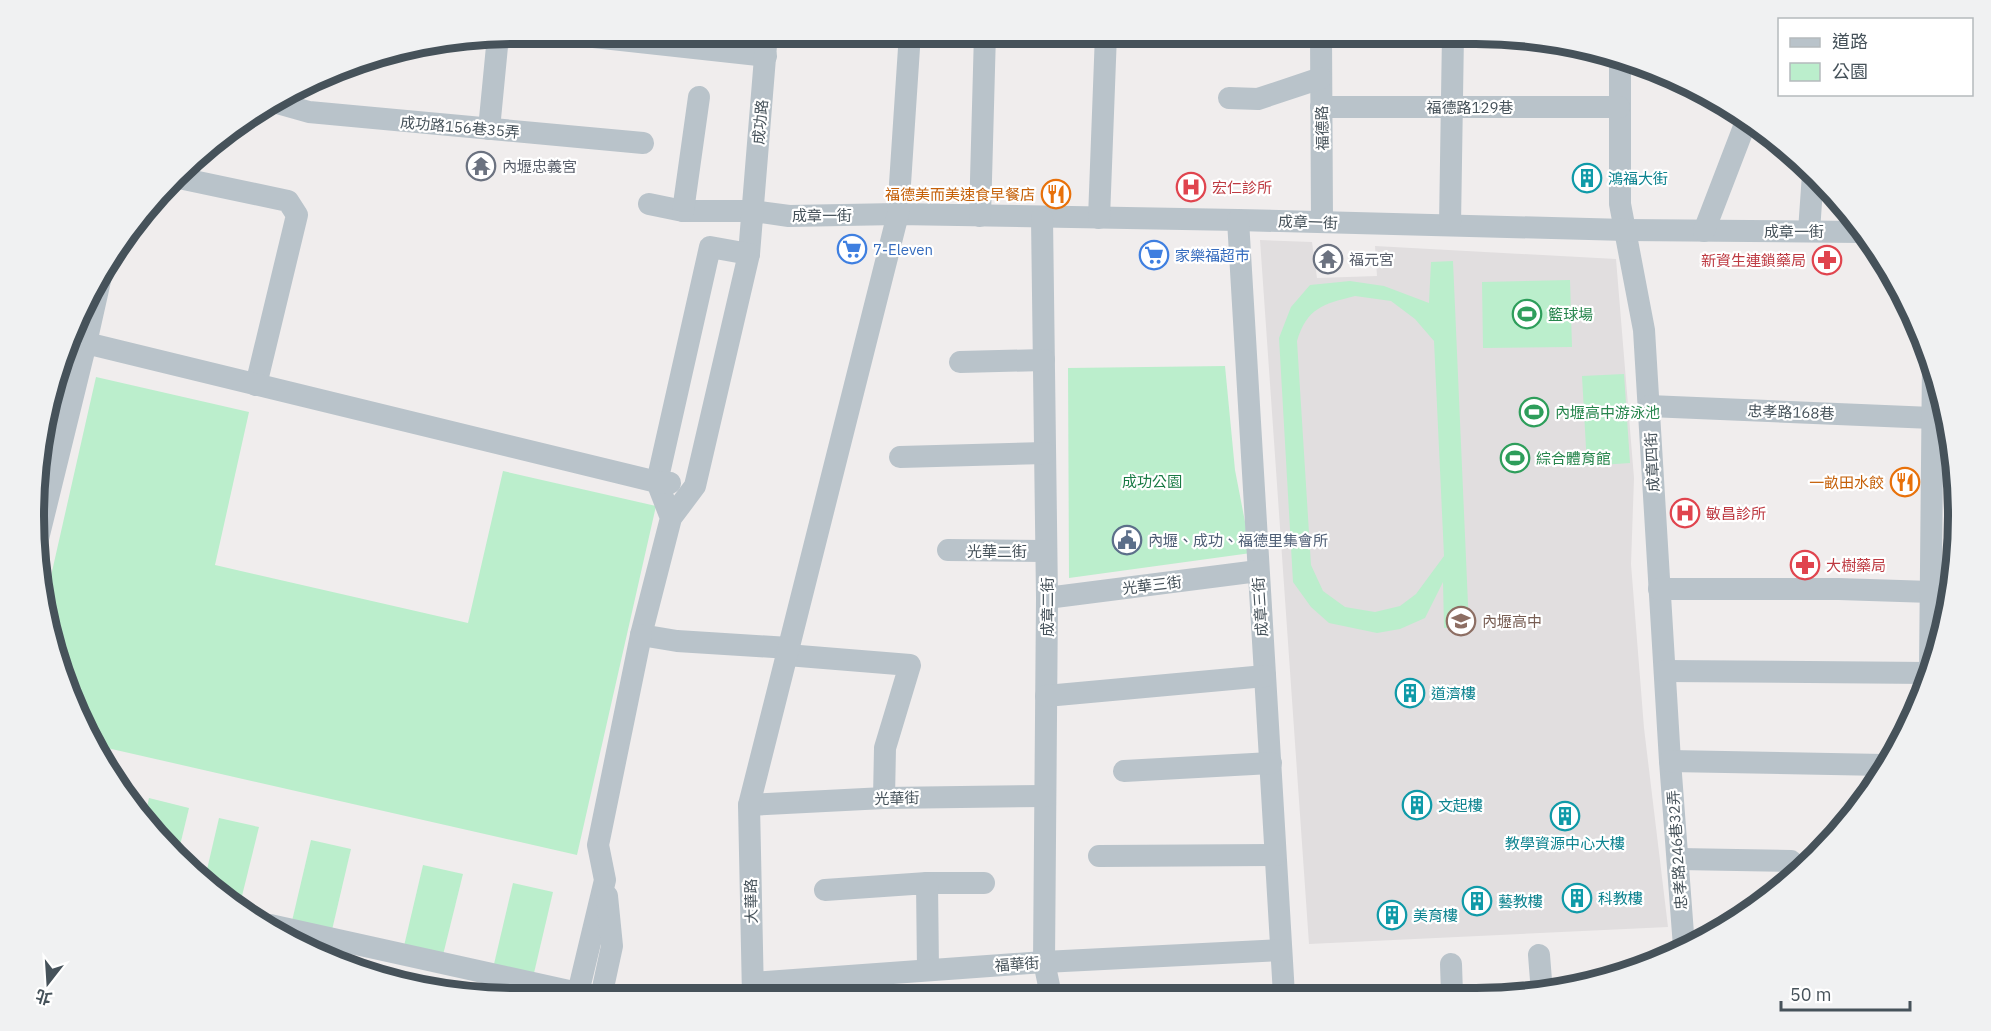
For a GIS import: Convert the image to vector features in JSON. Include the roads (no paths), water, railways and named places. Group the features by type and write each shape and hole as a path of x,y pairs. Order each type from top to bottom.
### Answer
{"street":[{"name":"成功路","path":"695,486 749,254 766,44"},
{"name":"大華路","path":"753,988 749,805 898,214 909,44"},
{"path":"980,216 985,44"},
{"path":"1100,218 1106,44"},
{"name":"福德路","path":"1322,44 1322,222"},
{"path":"1450,225 1453,44"},
{"path":"489,129 497,45"},
{"name":"成章四街","path":"1620,67 1620,204 1644,330 1670,761"},
{"path":"1229,98 1258,99 1321,78"},
{"path":"684,211 699,97"},
{"name":"成功路156巷35弄","path":"283,105 309,112 643,143"},
{"name":"福德路129巷","path":"1321,107 1620,107"},
{"path":"1704,231 1744,127"},
{"path":"185,179 288,201 297,215 256,385"},
{"path":"1809,231 1812,185"},
{"name":"成章一街","path":"649,204 684,211 753,211 789,216 898,214 1626,230 1853,232"},
{"name":"成章二街","path":"1042,218 1047,598 1044,962 1050,988"},
{"name":"成章三街","path":"1238,220 1257,571 1284,988"},
{"path":"670,518 657,482 710,247 749,254"},
{"path":"44,514 96,301"},
{"path":"86,344 657,482 695,486"},
{"path":"960,362 1044,360"},
{"path":"1930,640 1932,399"},
{"name":"忠孝路168巷","path":"1649,406 1932,418"},
{"path":"900,457 1045,453"},
{"path":"603,988 612,945 605,880 598,845 641,635 670,518 695,486"},
{"name":"光華二街","path":"948,550 1046,551"},
{"name":"光華三街","path":"1047,598 1257,571"},
{"path":"1659,589 1839,589 1931,592"},
{"path":"641,635 677,641 910,665 885,748 884,798"},
{"path":"1665,671 1920,672"},
{"path":"1046,696 1264,676"},
{"path":"1670,761 1876,765"},
{"name":"忠孝路246巷32弄","path":"1670,761 1688,937"},
{"path":"1124,771 1271,763"},
{"name":"光華街","path":"749,805 884,798 1045,796"},
{"path":"1099,856 1275,855"},
{"path":"1679,859 1791,861 1791,866"},
{"path":"580,988 605,880"},
{"path":"927,883 928,970"},
{"path":"825,890 927,883 984,883"},
{"path":"289,929 547,988"},
{"name":"福華街","path":"762,988 928,970 1281,950"},
{"path":"1539,955 1541,982"},
{"path":"1451,964 1452,988"}],"place":[{"name":"內壢忠義宮","path":"481,166"},
{"name":"鴻福大街","path":"1587,178"},
{"name":"宏仁診所","path":"1191,187"},
{"name":"福德美而美速食早餐店","path":"1056,194"},
{"name":"7-Eleven","path":"852,249"},
{"name":"家樂福超市","path":"1154,255"},
{"name":"福元宮","path":"1328,259"},
{"name":"新資生連鎖藥局","path":"1827,260"},
{"name":"籃球場","path":"1527,314"},
{"name":"內壢高中游泳池","path":"1534,412"},
{"name":"綜合體育館","path":"1515,458"},
{"name":"一畝田水餃","path":"1905,482"},
{"name":"敏昌診所","path":"1685,513"},
{"name":"內壢、成功、福德里集會所","path":"1127,540"},
{"name":"大樹藥局","path":"1805,565"},
{"name":"內壢高中","path":"1461,621"},
{"name":"道濟樓","path":"1410,693"},
{"name":"文起樓","path":"1417,805"},
{"name":"教學資源中心大樓","path":"1565,816"},
{"name":"科教樓","path":"1577,898"},
{"name":"藝教樓","path":"1477,901"},
{"name":"美育樓","path":"1392,915"}],"park label":[{"name":"成功公園","path":"1152,481"}]}
